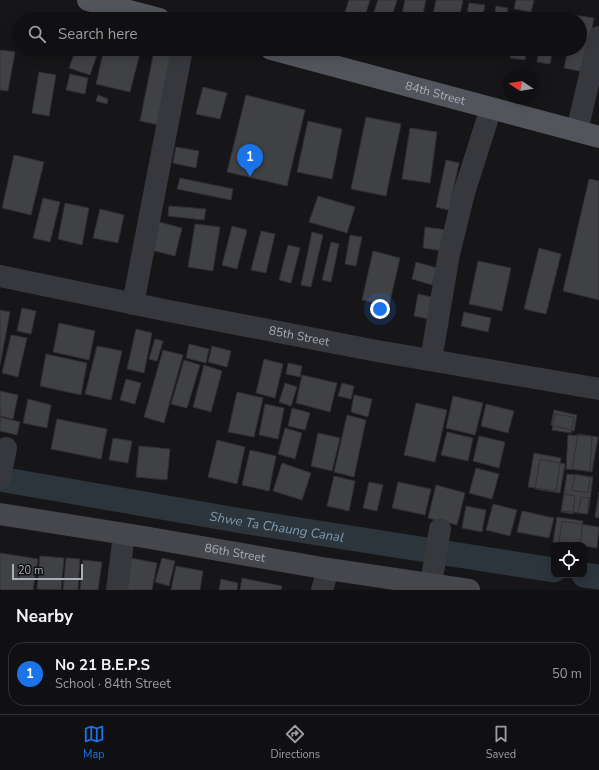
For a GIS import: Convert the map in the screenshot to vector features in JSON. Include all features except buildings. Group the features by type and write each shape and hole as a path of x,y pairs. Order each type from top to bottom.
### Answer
{"main road":[{"path":"88,0 133,12"},
{"name":"84th Street","path":"297,56 599,137"},
{"name":"86th Street","path":"0,514 328,569 469,590"}],"street":[{"path":"577,131 599,37"},
{"path":"133,304 181,56"},
{"path":"431,360 449,254 464,193 491,108"},
{"name":"85th Street","path":"0,276 133,304 369,349 599,389"},
{"path":"430,584 439,533"},
{"path":"117,590 124,534"},
{"path":"322,590 328,569"}],"waterway":[{"name":"Shwe Ta Chaung Canal","path":"0,479 248,522 551,570"},
{"name":"Shwe Ta Chaung Canal","path":"587,575 599,577"}],"place":[{"name":"No 21 B.E.P.S","path":"250,177"}]}
